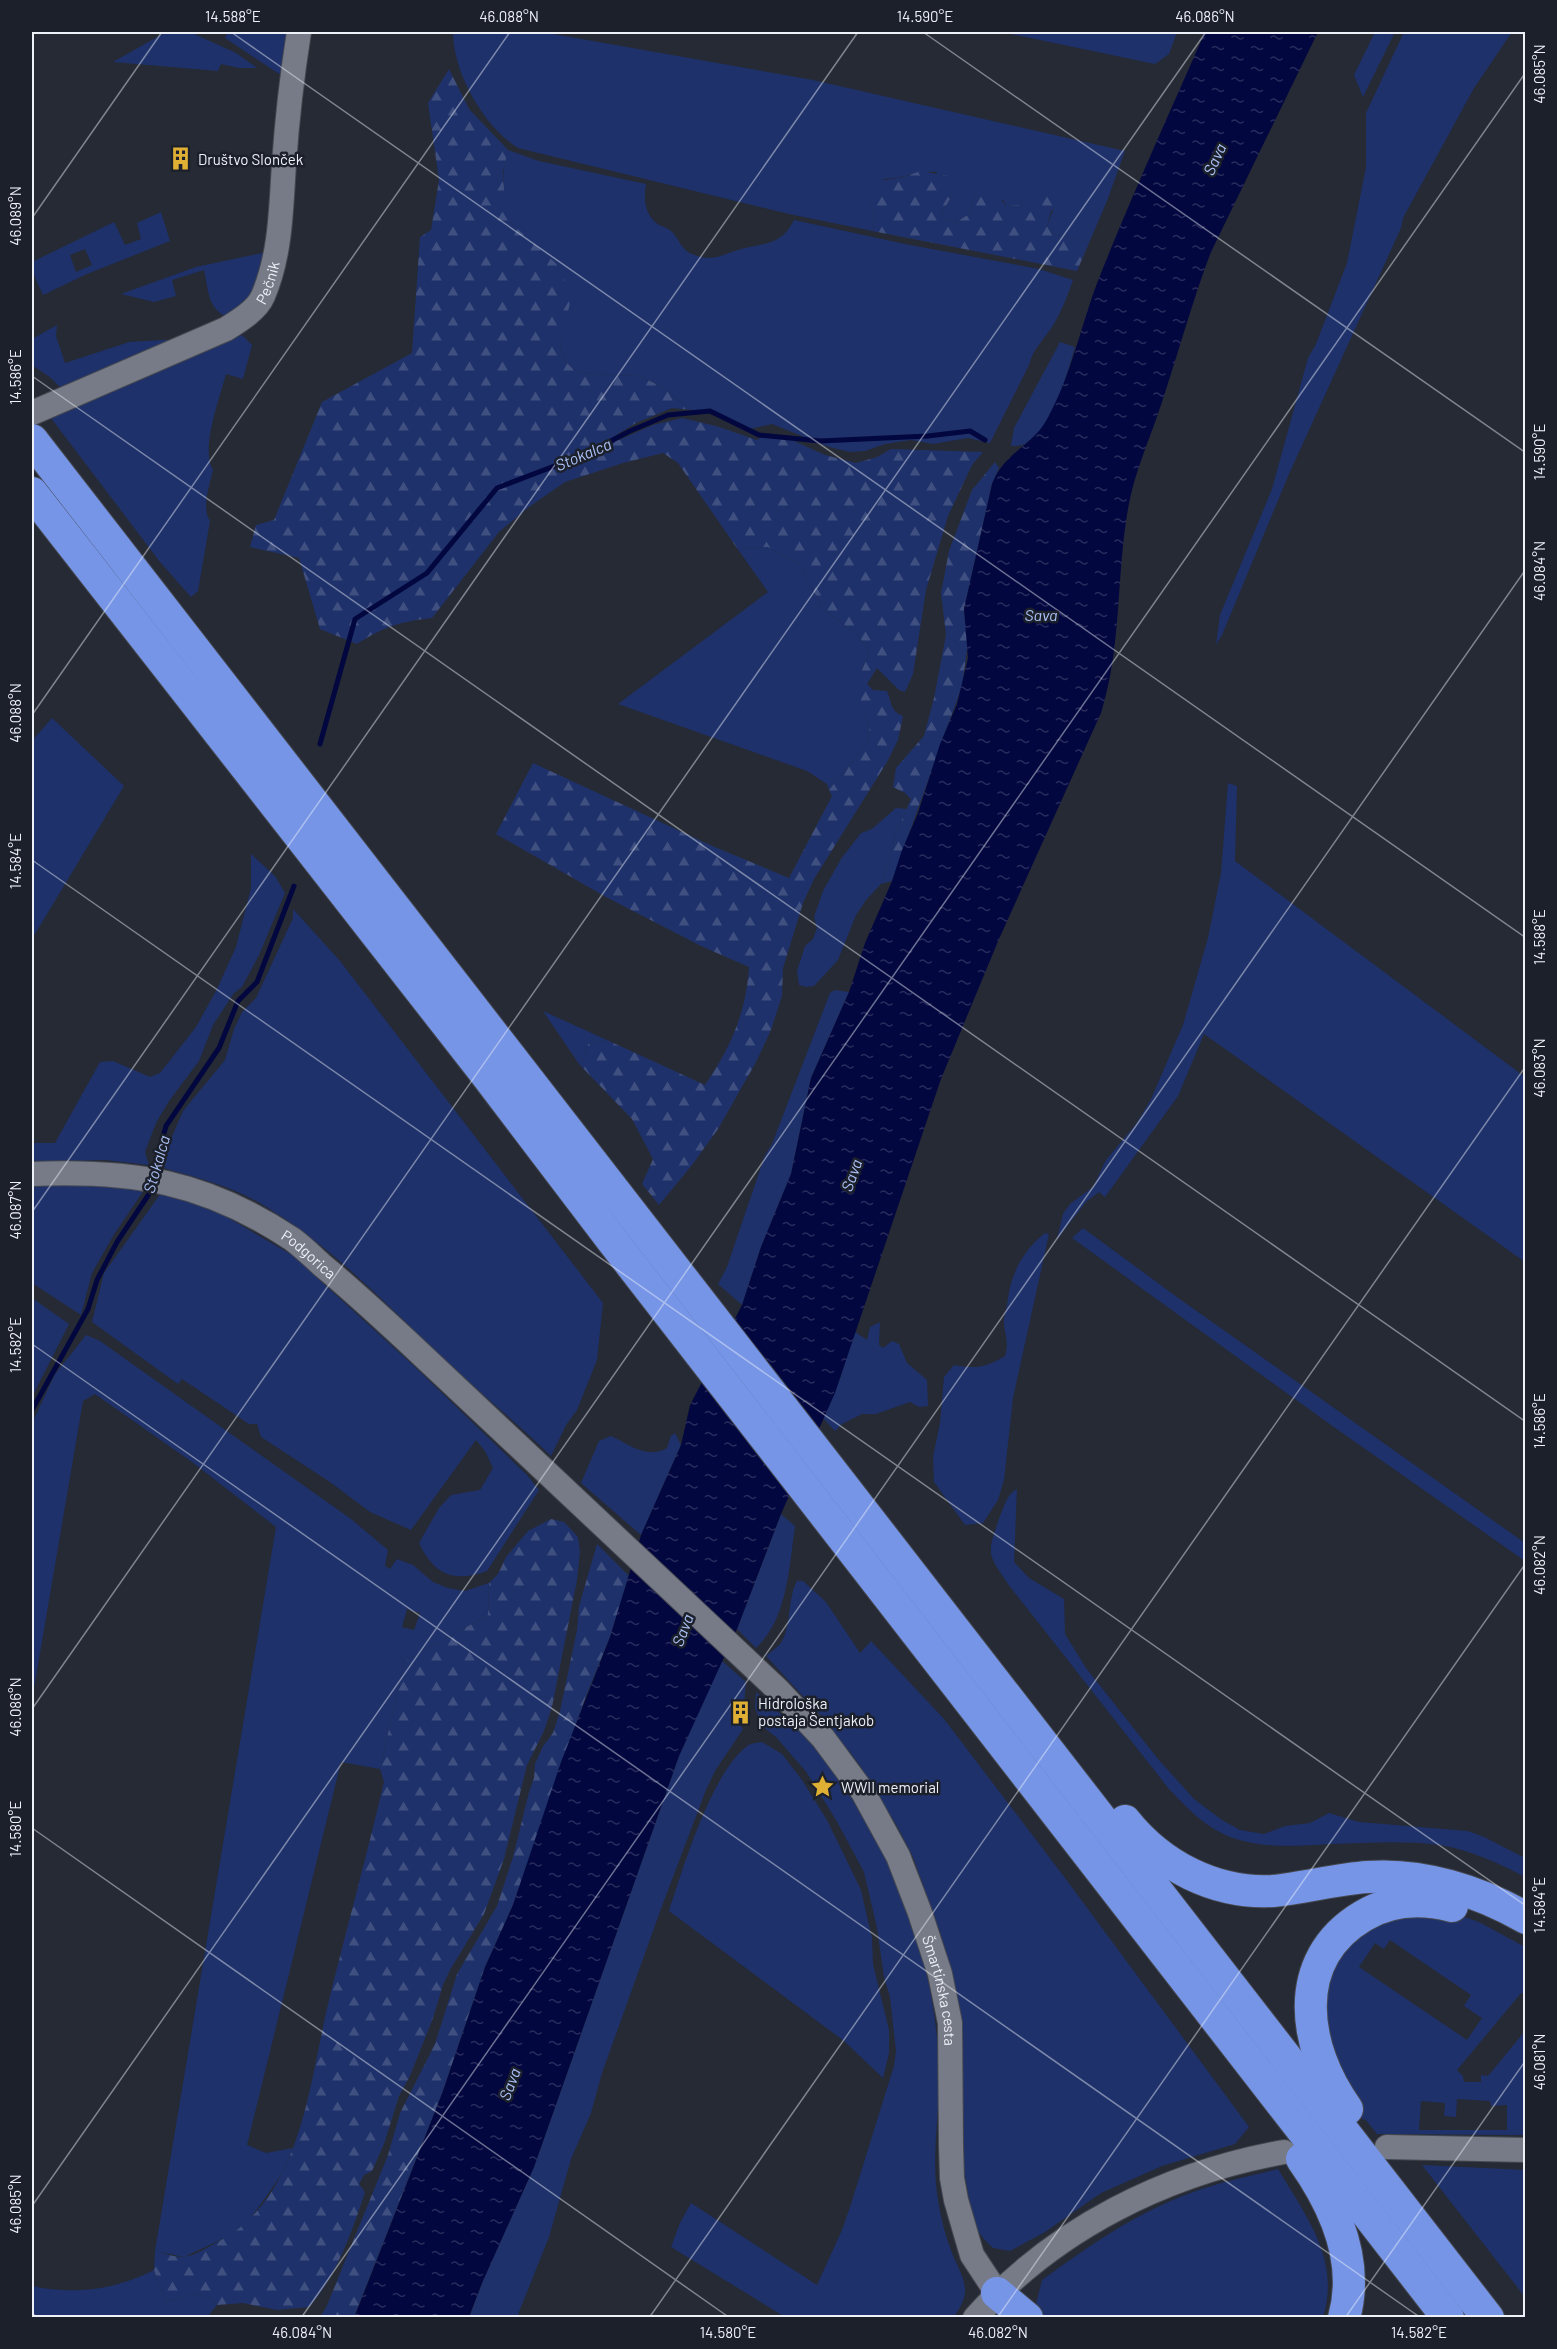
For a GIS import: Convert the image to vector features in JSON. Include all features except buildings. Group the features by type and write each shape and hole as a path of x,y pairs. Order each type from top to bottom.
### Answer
{"highway":[{"path":"32,440 1488,2318"},
{"path":"32,493 1448,2318"},
{"path":"975,1655 1014,1683 1145,1843 1171,1863 1200,1879 1228,1888 1257,1892 1287,1890 1336,1880 1403,1877 1458,1889 1485,1898 1526,1918"},
{"path":"1388,2189 1373,2145 1331,2084 1312,2034 1310,2004 1316,1972 1323,1956 1333,1940 1357,1920 1383,1906 1412,1900 1444,1904 1474,1912 1526,1938"},
{"path":"1243,2054 1251,2083 1316,2179 1335,2216 1349,2274 1349,2291 1344,2318"},
{"path":"1002,2305 1027,2318"}],"main road":[{"name":"Pečnik","path":"42,409 226,329 244,317 263,297 274,259 281,219 290,89 299,32"},
{"name":"Podgorica","path":"32,1173 76,1172 134,1176 171,1183 227,1203 292,1240 359,1296 778,1690"},
{"name":"Šmartinska cesta","path":"778,1690 823,1738 863,1792 898,1856 920,1913 940,1974 950,2023 951,2146 956,2200 972,2255 1002,2305"},
{"path":"1387,2147 1526,2150"},
{"path":"975,2318 1002,2305 1040,2256 1069,2236 1125,2204 1200,2172 1284,2152"}],"green space":[{"path":"166,32 190,32 236,53 257,68 239,68 221,64 218,71 113,62"},
{"path":"228,32 290,32 286,68 280,74 273,70 225,38"},
{"path":"453,32 542,32 813,80 1125,151 1089,243 1053,234 1047,226 1053,210 1026,196 1018,205 1006,206 1003,200 975,195 969,214 955,223 943,219 942,212 954,193 936,172 922,172 884,179 868,196 875,217 872,231 789,214 518,148 493,126 472,97 458,64"},
{"path":"1001,32 1177,32 1169,54 1155,64"},
{"path":"1375,32 1395,32 1363,97 1354,75"},
{"path":"1404,32 1512,32 1474,88 1403,218 1401,228 1289,474 1216,645 1220,615 1272,489 1308,358 1316,344 1347,263 1366,167 1366,113"},
{"path":"449,69 469,109 508,150 503,172 504,190 512,224 560,267 571,299 560,345 564,360 573,369 586,373 613,376 638,375 662,387 691,410 672,408 636,423 613,437 619,440 653,425 682,418 716,426 757,440 766,434 783,436 825,455 856,463 877,457 891,449 983,452 972,465 948,516 926,590 913,674 905,692 899,690 877,668 867,684 873,690 887,691 892,706 903,716 898,740 887,762 814,879 803,903 783,968 782,996 771,1030 755,1064 718,1129 659,1205 642,1184 653,1159 632,1119 579,1064 583,1060 588,1044 607,1040 705,1085 736,1029 745,999 749,967 701,946 606,897 496,834 533,763 710,845 789,878 832,796 829,790 866,745 870,726 861,709 861,672 870,652 858,635 823,609 800,565 768,547 737,548 678,463 663,453 565,482 529,507 499,532 432,618 393,626 357,644 320,629 299,558 250,547 256,525 274,520 322,402 412,353 420,237 431,230 439,180 428,103"},
{"path":"508,150 539,161 646,184 645,201 651,217 659,225 671,231 685,250 699,257 718,257 772,242 784,234 794,220 1039,269 1073,280 1057,319 1033,354 990,443 968,438 933,444 911,440 885,444 865,451 850,452 829,447 772,424 750,429 703,410 691,410 662,387 638,375 613,376 586,373 573,369 564,360 560,345 563,329 560,267 512,223 506,207 504,187 504,167"},
{"path":"921,171 949,176 956,183 954,193 942,212 943,219 955,223 969,214 975,195 985,188 997,194 1006,206 1018,205 1026,196 1037,191 1049,196 1052,200 1052,209 1047,226 1053,234 1089,243 1077,271 872,231 875,217 868,197 876,183"},
{"path":"161,212 170,241 87,274 43,295 34,275 32,276 32,262 114,222 125,245 141,239 137,223","holes":["85,249 92,265 76,272 70,255"]},
{"path":"272,251 268,272 232,319 224,316 213,306 204,270 172,280 176,296 154,302 121,294 196,267"},
{"path":"57,325 56,336 65,363 129,342 197,338 62,389 32,365 32,339"},
{"path":"242,335 252,345 243,379 226,374 212,423 209,450 213,470 206,503 207,516 210,521 198,591 191,597 160,562 51,418 76,404"},
{"path":"1060,342 1075,347 1051,415 1035,437 1023,445 1011,446 1014,428"},
{"path":"995,462 999,468 992,484 964,609 968,644 962,686 892,881 881,884 897,831 911,799 893,787 896,768 924,736 934,698 946,635 941,593 949,551 972,490"},
{"path":"768,547 800,565 823,609 858,635 870,652 861,672 861,709 870,726 866,745 829,790 827,784 807,771 618,704 768,592 737,548"},
{"path":"52,718 124,786 32,939 32,741"},
{"path":"1228,783 1237,786 1235,861 1525,1077 1525,1262 1204,1034 1178,1096 1105,1197 1099,1192 1087,1201 1057,1239 1063,1214 1070,1204 1093,1187 1106,1160 1136,1124 1151,1099 1183,1025 1208,938 1221,873"},
{"path":"896,808 907,809 897,831 881,884 856,915 838,960 814,986 799,985 797,971 805,946 813,939 817,928 814,917 823,891 841,859 861,833 872,829"},
{"path":"251,854 275,876 285,893 259,955 242,987 234,993 213,1025 199,1061 169,1101 156,1123 145,1152 149,1165 105,1160 32,1162 32,1143 55,1143 100,1062 113,1061 150,1077 160,1073 196,1027 236,947 251,888"},
{"path":"293,909 340,961 603,1303 597,1360 577,1410 566,1425 551,1456 356,1276 309,1236 247,1196 211,1182 163,1168 162,1160 183,1111 225,1060 234,1029 242,1012 256,998 293,918"},
{"path":"835,990 849,992 811,1078 791,1174 761,1247 742,1305 718,1284 727,1267 765,1155 772,1144 830,993"},
{"path":"543,1011 607,1040 588,1044 583,1060 579,1064"},
{"path":"32,1186 91,1186 144,1190 113,1236 92,1273 81,1315 32,1283"},
{"path":"161,1193 218,1212 292,1255 415,1367 527,1475 539,1490 487,1571 465,1576 446,1574 431,1563 419,1543 439,1508 451,1495 480,1490 493,1468 485,1451 476,1440 411,1530 370,1512 330,1482 261,1437 257,1424 249,1424 182,1379 178,1384 92,1322 104,1273"},
{"path":"1083,1228 1525,1543 1525,1561 1331,1425 1072,1238"},
{"path":"1045,1233 1049,1234 1013,1398 1004,1480 998,1500 983,1523 965,1525 934,1482 933,1457 940,1423 944,1377 954,1365 980,1366 1005,1356 1007,1343 1004,1319 1014,1274 1029,1248"},
{"path":"32,1298 69,1324 32,1397"},
{"path":"880,1322 879,1345 883,1348 892,1341 899,1344 907,1363 927,1380 928,1406 919,1407 910,1402 876,1414 862,1414 842,1424 835,1431 823,1418 840,1379 854,1331 867,1340 870,1327"},
{"path":"86,1335 100,1341 351,1519 388,1550 385,1566 390,1569 397,1559 413,1565 433,1582 465,1591 489,1583 488,1615 404,1662 380,1769 341,1762 247,2145 266,2153 293,2148 283,2172 248,2222 229,2236 184,2257 155,2251 276,1527 192,1462 95,1394 83,1401 32,1700 32,1423 55,1374","holes":["407,1609 420,1613 414,1630 402,1627"]},
{"path":"675,1433 681,1445 641,1535 581,1483 599,1441 611,1436 638,1450 652,1452 667,1448 671,1436"},
{"path":"1017,1489 1014,1562 1029,1578 1064,1599 1065,1634 1086,1668 1158,1759 1194,1799 1240,1830 1264,1834 1285,1826 1310,1823 1329,1813 1359,1822 1468,1831 1525,1858 1525,1877 1473,1854 1440,1845 1399,1842 1267,1845 1230,1837 1204,1822 1169,1789 997,1568 991,1554 992,1539 1006,1501"},
{"path":"781,1514 795,1526 788,1575 775,1622 767,1636 756,1648 737,1629"},
{"path":"551,1519 564,1522 578,1537 580,1552 577,1580 552,1707 544,1731 527,1765 504,1859 484,1914 443,1985 433,2018 410,2076 399,2096 384,2144 372,2171 364,2175 359,2184 365,2192 336,2267 309,2307 277,2310 243,2303 217,2305 212,2298 195,2294 166,2301 154,2270 155,2251 179,2257 190,2256 216,2243 245,2224 267,2198 284,2169 297,2136 384,1782 380,1769 404,1662 488,1615 489,1583 498,1574 506,1557 528,1531"},
{"path":"597,1544 629,1576 610,1637 586,1696 513,1905 485,1967 443,2091 354,2317 319,2318 326,2308 388,2155 400,2113 435,2044 457,1974 497,1906 513,1857 534,1778 535,1764 543,1746 553,1733 560,1711 577,1630 579,1606"},
{"path":"797,1581 803,1581 826,1602 860,1653 871,1641 944,1719 1249,2127 1235,2144 1162,2166 1101,2193 1045,2232 1010,2251 993,2248 976,2229 964,2170 962,2063 948,1966 940,1932 913,1857 859,1764 823,1718 766,1656 781,1643 784,1636"},
{"path":"721,1660 746,1682 744,1704 735,1702 732,1713 743,1729 715,1771 706,1790 602,2073 591,2113 571,2159 549,2237 517,2317 469,2318 482,2283 534,2167 679,1756"},
{"path":"756,1692 811,1744 848,1792 884,1856 912,1923 931,1993 937,2042 939,2079 935,2158 938,2200 946,2234 965,2288 963,2300 954,2317 785,2317 671,2247 691,2203 817,2285 842,2230 894,2066 896,2051 890,1997 884,1977 877,1928 864,1872 807,1773 776,1737 762,1726 755,1708"},
{"path":"762,1742 782,1754 802,1780 827,1820 861,1890 872,1938 873,1964 889,2030 889,2053 883,2078 844,2041 669,1911 700,1824 721,1779 745,1748"},
{"path":"1453,1913 1479,1922 1525,1947 1525,1995 1521,1993 1457,2070 1463,2076 1464,2082 1481,2082 1481,2075 1488,2076 1525,2031 1525,2135 1377,2134 1365,2119 1363,2120 1329,2063 1322,1978 1367,1921","holes":["1390,1940 1471,1995 1464,2006 1482,2018 1467,2040 1359,1967 1375,1943 1384,1949","1457,2099 1490,2101 1491,2106 1507,2105 1507,2130 1419,2130 1421,2101 1445,2103 1444,2116 1456,2117"]},
{"path":"1422,2165 1525,2170 1525,2297"},
{"path":"1278,2169 1309,2221 1324,2258 1328,2276 1323,2317 1043,2317 1036,2304 1042,2280 1114,2231 1152,2209 1193,2192"},
{"path":"154,2270 166,2301 195,2294 212,2298 217,2305 207,2317 32,2317 32,2286 63,2290 94,2289 124,2282"}],"water":[{"name":"Sava","path":"1205,32 1318,32 1211,252 1138,469 1124,535 1116,637 1108,688 1101,713 999,939 941,1079 835,1393 781,1514 737,1629 679,1756 534,2167 469,2317 354,2318 443,2091 485,1967 513,1905 561,1762 610,1637 641,1535 681,1445 690,1405 742,1305 761,1247 791,1174 811,1078 849,992 865,943 892,881 918,813 940,744 957,704 968,658 964,609 992,484 997,473 1011,456 1041,428 1055,403 1063,386 1099,278"}],"waterway":[{"name":"Stokalca","path":"320,744 355,619 427,573 497,488 586,454 630,431 668,415 710,411 759,435 820,441 928,436 970,431 985,440"},
{"name":"Stokalca","path":"153,1173 166,1126 219,1048 238,1001 257,982 294,886"},
{"name":"Stokalca","path":"32,1410 88,1309 97,1280 117,1242 149,1194 151,1185"}],"place":[{"name":"Društvo Slonček","path":"180,159"},
{"name":"Hidrološka postaja Šentjakob","path":"740,1712"},
{"name":"WWII memorial","path":"823,1787"}]}
